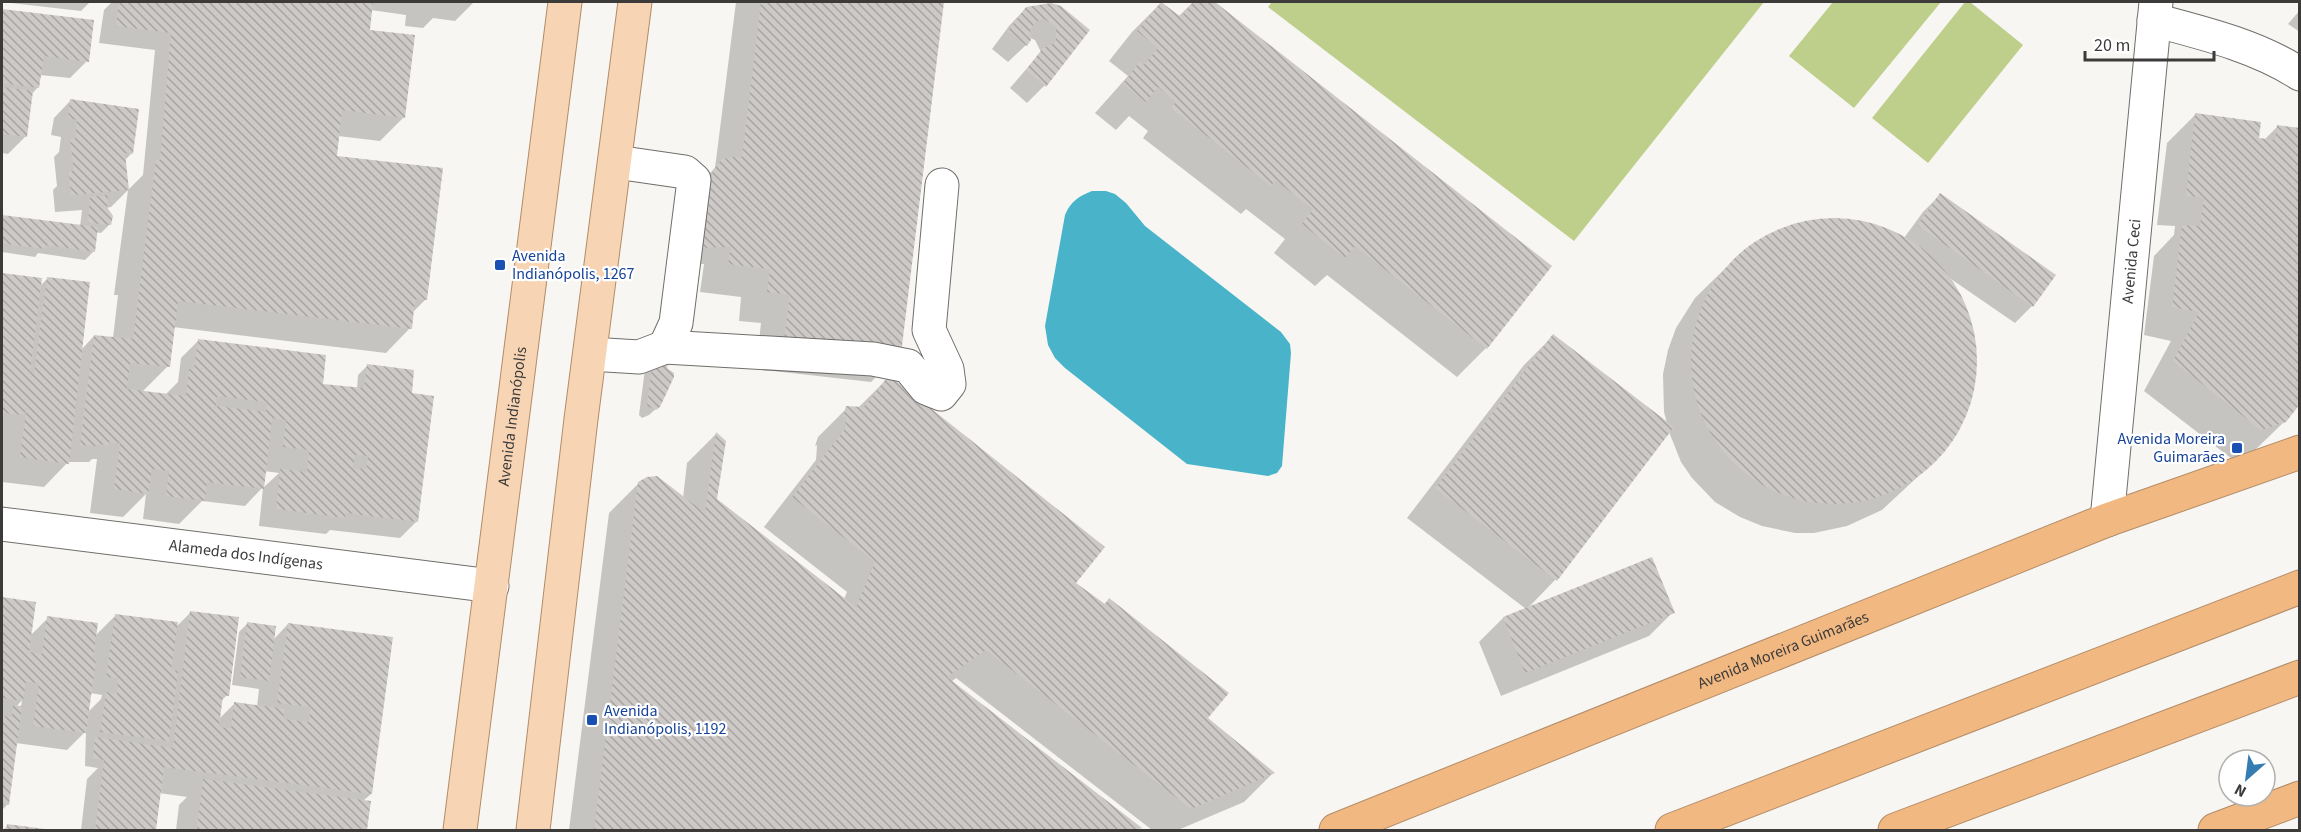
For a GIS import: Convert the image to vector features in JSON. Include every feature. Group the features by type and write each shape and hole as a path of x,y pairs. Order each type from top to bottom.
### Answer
{"highway":[{"name":"Avenida Moreira Guimarães","path":"1336,831 2107,520 2300,452"},
{"path":"1672,831 2300,587"},
{"path":"1894,831 2300,677"},
{"path":"2215,831 2300,798"}],"main road":[{"name":"Avenida Indianópolis","path":"460,831 565,2"},
{"path":"533,831 635,2"}],"street":[{"path":"2155,11 2199,32 2243,47 2300,74"},
{"name":"Avenida Ceci","path":"2107,520 2155,11"},
{"path":"616,162 685,172 693,180 676,323 665,347"},
{"path":"590,354 639,357 665,347 873,359 908,366 926,388 941,394 949,384 947,369 929,330 942,185"},
{"name":"Alameda dos Indígenas","path":"2,524 492,586"}],"green space":[{"path":"1272,2 1764,2 1574,241 1268,7"},
{"path":"1833,2 1941,2 1854,108 1789,56"},
{"path":"1965,2 1970,2 2023,45 1928,163 1872,118"}],"water":[{"path":"1092,191 1106,191 1115,194 1126,203 1145,226 1281,332 1290,344 1282,466 1277,473 1268,476 1187,464 1055,358 1048,345 1045,326 1065,215 1076,200"}],"building":[{"path":"119,2 373,2 370,30 415,35 405,118 342,110 337,156 443,168 427,300 415,299 412,329 178,301 170,367 130,363 127,389 186,396 189,369 194,369 198,339 326,355 323,384 364,388 367,364 414,370 412,393 434,396 418,522 346,513 345,518 276,509 280,469 307,472 309,450 283,447 286,420 272,418 264,489 207,482 205,501 166,496 169,471 152,469 148,494 114,489 120,443 80,445 94,335 133,339 156,160 160,160 171,33 116,26","holes":["217,396 267,402 266,412 216,406","355,455 368,456 366,469 353,468"]},
{"path":"761,2 944,2 901,354 784,340 790,295 767,292 770,269 728,264 731,247 697,248 713,170 721,160 742,157"},
{"path":"1161,2 1181,17 1193,2 1215,2 1552,266 1487,349 1355,246 1345,258 1302,224 1313,209 1275,180 1271,186 1171,108 1176,102 1158,87 1146,102 1123,84 1140,61 1144,65 1158,48 1137,31"},
{"path":"1051,3 1061,6 1090,30 1046,87 1026,70 1043,48 1053,44 1056,40 1056,26 1044,19 1035,22 1030,30 1031,40 1027,46 1008,31 1026,7"},
{"path":"2,9 94,20 89,62 44,56 39,88 2,83"},
{"path":"2,87 33,91 27,137 2,134"},
{"path":"70,99 139,109 133,154 125,153 129,190 71,195 69,171 74,171 70,139 75,139 77,120 68,118"},
{"path":"2195,113 2261,122 2259,138 2275,140 2277,125 2300,128 2300,404 2286,422 2261,430 2173,361 2199,312 2172,307 2182,225 2200,226 2204,197 2186,196"},
{"path":"1940,193 2056,275 2033,307 1917,225"},
{"path":"108,195 107,207 113,216 111,225 88,223 90,197"},
{"path":"2,215 98,227 95,252 46,245 45,249 2,243"},
{"path":"1820,218 1848,218 1876,224 1902,235 1925,250 1945,270 1960,293 1971,319 1977,347 1975,389 1960,429 1945,452 1925,472 1902,487 1876,498 1848,504 1820,504 1792,498 1766,487 1743,472 1723,452 1708,429 1697,403 1691,375 1691,347 1697,319 1708,293 1723,270 1743,250 1766,235 1792,224"},
{"path":"2,273 42,278 30,372 34,373 47,277 90,282 69,464 20,457 27,404 24,415 4,413 2,420"},
{"path":"1553,334 1674,427 1557,581 1435,488"},
{"path":"653,359 669,360 667,368 674,373 660,407 656,410 647,406"},
{"path":"889,375 1105,547 1076,583 1105,604 1109,598 1229,693 1208,718 1275,773 1191,809 986,650 947,677 1142,828 1136,830 594,830 638,482 647,477 657,476 705,513 716,432 726,441 717,499 856,607 875,562 792,497 845,429 846,417 843,417 846,406 864,407"},
{"path":"1652,557 1675,613 1525,673 1503,617"},
{"path":"2,597 36,602 29,652 42,654 47,616 98,623 93,659 96,660 86,733 33,726 39,683 26,682 23,701 2,698"},
{"path":"190,611 239,617 229,696 223,695 219,727 231,729 234,702 285,709 283,719 309,722 311,707 277,703 288,623 393,637 372,794 164,767 156,830 95,830 104,760 93,758 95,737 173,748"},
{"path":"115,614 178,622 171,670 178,671 169,741 100,732 106,692 117,694 118,678 106,677"},
{"path":"247,622 276,626 269,681 240,677"},
{"path":"13,705 22,706 9,805 2,804 2,716 12,717"},
{"path":"203,779 371,801 367,830 197,830"},
{"path":"7,824 45,829 45,830 6,830"}],"place":[{"name":"Avenida Indianópolis, 1267","path":"500,265"},
{"name":"Avenida Moreira Guimarães","path":"2237,448"},
{"name":"Avenida Indianópolis, 1192","path":"592,720"}]}
